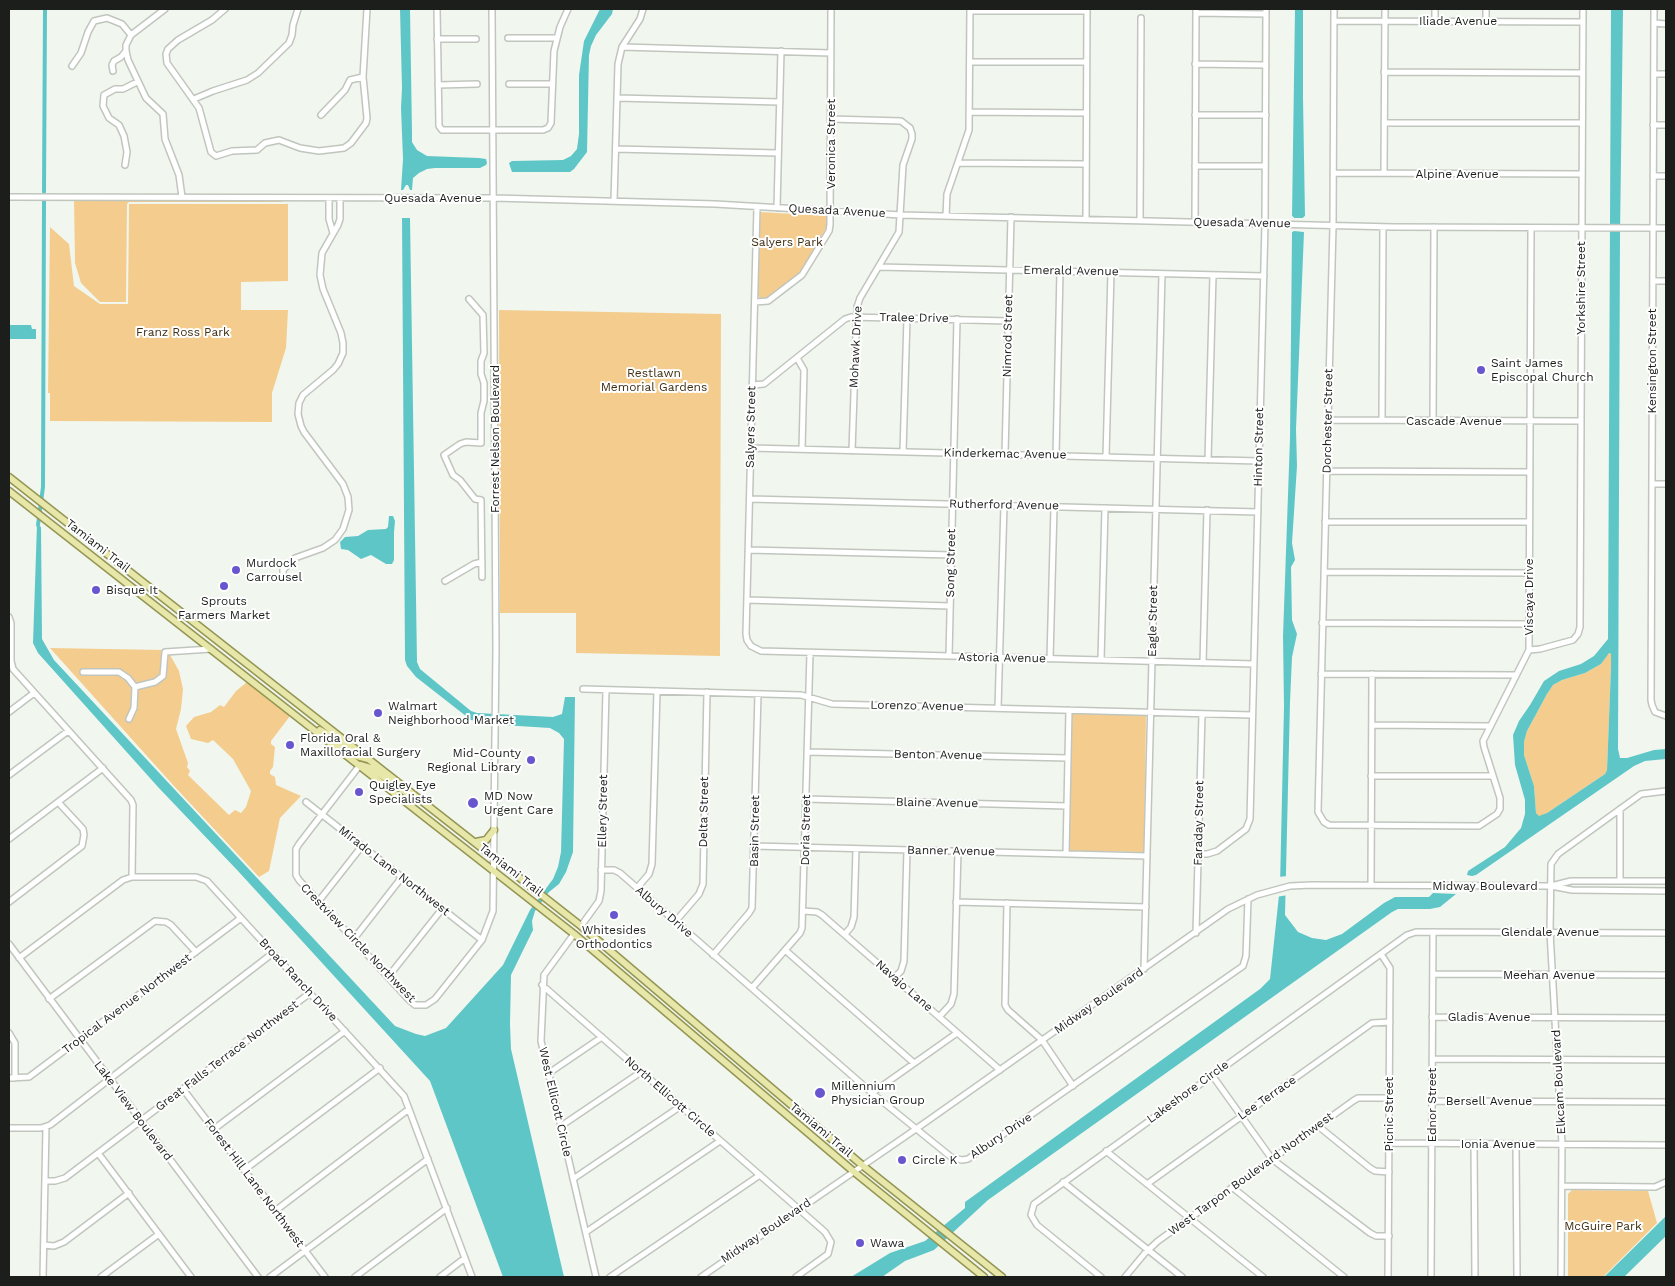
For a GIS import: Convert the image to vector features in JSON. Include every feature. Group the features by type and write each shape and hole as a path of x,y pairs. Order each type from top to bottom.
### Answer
{"main road":[{"name":"Tamiami Trail","path":"11,480 48,507 599,940 862,1165 1002,1277"},
{"name":"Tamiami Trail","path":"9,491 574,934 853,1172 984,1277"},
{"path":"121,578 128,570"},
{"path":"305,723 329,735 357,756 369,759"},
{"path":"360,765 371,768 395,786 430,806"},
{"path":"476,842 486,840 494,830"},
{"path":"561,924 574,927 581,926"},
{"path":"574,934 585,934 599,940"}],"street":[{"path":"165,9 131,35 126,45 126,51 137,82 146,98 162,114 164,139 179,175 182,197"},
{"path":"225,9 212,20 186,34 168,49 167,63 199,108 211,152 216,156 232,151 257,150 266,143 279,140 312,151 344,148 351,143 366,123 367,118 363,77 367,9"},
{"path":"194,99 247,80 258,73 289,43 298,9"},
{"path":"437,9 438,122 442,130 543,130 548,128 551,123 553,57 556,38 568,9"},
{"name":"Forrest Nelson Boulevard","path":"492,9 496,712 494,870"},
{"path":"614,201 618,64 622,48 640,19 643,9"},
{"name":"Veronica Street","path":"755,302 768,301 802,275 829,231 831,211 831,9"},
{"name":"Dorchester Street","path":"1333,826 1324,822 1318,812 1333,226 1334,9"},
{"path":"1384,173 1385,9"},
{"path":"1435,9 1435,21"},
{"path":"1486,9 1486,22"},
{"name":"Yorkshire Street","path":"1529,650 1573,640 1578,634 1580,627 1583,9"},
{"name":"Kensington Street","path":"1654,9 1651,700 1656,712 1666,716"},
{"path":"946,216 947,194 968,136 970,10 1087,10 1086,219"},
{"path":"1195,222 1196,11 1266,11"},
{"name":"Hinton Street","path":"1198,854 1217,851 1246,829 1249,824 1264,276 1266,11"},
{"path":"72,66 81,53 94,21 107,18 122,24 131,35"},
{"path":"1140,221 1141,18"},
{"name":"Iliade Avenue","path":"1334,21 1583,22"},
{"path":"1654,24 1666,24"},
{"path":"508,38 556,38"},
{"path":"438,39 476,39"},
{"path":"622,48 831,53"},
{"path":"113,71 112,65 114,61 126,51"},
{"path":"777,208 781,52"},
{"path":"970,62 1086,62"},
{"path":"1196,64 1266,65"},
{"path":"1384,72 1582,73"},
{"path":"1654,74 1666,74"},
{"path":"321,115 345,90 350,80 363,77"},
{"path":"125,165 127,152 124,136 119,125 109,118 103,106 104,95 114,89 137,82"},
{"path":"438,84 477,84"},
{"path":"509,84 552,84"},
{"path":"617,98 780,102"},
{"path":"969,112 1086,113"},
{"path":"1195,115 1266,115"},
{"name":"Mohawk Drive","path":"831,119 896,120 910,128 912,139 903,165 899,232 858,302 852,450"},
{"path":"1384,123 1582,124"},
{"path":"1653,125 1666,125"},
{"path":"616,149 778,153"},
{"path":"958,163 1086,164"},
{"path":"1195,166 1265,166"},
{"name":"Alpine Avenue","path":"1333,173 1582,174"},
{"path":"1653,176 1666,176"},
{"name":"Quesada Avenue","path":"9,197 494,198 757,206 901,215 1383,227 1666,228"},
{"path":"329,198 329,219 333,234"},
{"path":"283,576 283,570 295,558 323,548 335,540 343,528 349,510 348,497 343,484 300,426 298,414 300,403 306,391 333,370 343,354 344,343 323,289 320,275 322,253 340,219 340,198"},
{"name":"Salyers Street","path":"751,646 746,634 757,206"},
{"name":"Nimrod Street","path":"1005,454 1011,217"},
{"path":"1382,420 1383,227"},
{"path":"1433,420 1434,227"},
{"name":"Viscaya Drive","path":"1333,826 1479,826 1497,814 1500,809 1500,798 1484,747 1485,736 1529,650 1531,228"},
{"name":"Emerald Avenue","path":"878,267 1264,276"},
{"path":"1056,456 1060,271"},
{"path":"1106,457 1111,272"},
{"name":"Eagle Street","path":"1144,969 1162,274"},
{"path":"1208,460 1213,275"},
{"path":"1652,281 1666,281"},
{"path":"469,299 483,315 484,353 481,361 481,374 484,383 484,401 481,412 481,443 466,442 444,455 453,475 460,480 475,498 481,500 482,577"},
{"name":"Tralee Drive","path":"752,385 764,384 845,319 856,317 1008,321"},
{"path":"903,452 907,318"},
{"name":"Song Street","path":"949,656 958,319"},
{"path":"796,358 804,370 802,449"},
{"name":"Cascade Avenue","path":"1328,420 1581,421"},
{"name":"Kinderkemac Avenue","path":"751,448 1259,461"},
{"path":"1326,471 1530,472"},
{"path":"1652,484 1666,484"},
{"name":"Rutherford Avenue","path":"750,499 1258,512"},
{"path":"998,708 1004,505"},
{"path":"1050,659 1054,506"},
{"path":"1101,660 1105,508"},
{"path":"1203,663 1207,510"},
{"path":"1325,522 1529,522"},
{"path":"748,550 952,555"},
{"path":"445,581 474,564 482,562"},
{"path":"1324,572 1529,573"},
{"path":"747,600 950,606"},
{"path":"9,617 11,623 10,662 15,673 103,768 128,796 133,805 132,877"},
{"path":"1322,623 1529,624"},
{"name":"Astoria Avenue","path":"751,646 761,652 1254,664"},
{"path":"135,687 155,682 163,676 165,652 211,649"},
{"name":"Doria Street","path":"752,988 802,928 804,911 810,653"},
{"path":"83,672 119,672 128,678 135,687 134,708 129,719"},
{"path":"1321,674 1515,675"},
{"path":"1371,885 1372,674"},
{"name":"Lorenzo Avenue","path":"583,689 800,695 832,704 1252,715"},
{"name":"Ellery Street","path":"581,926 599,901 606,690"},
{"path":"637,888 649,874 652,864 657,691"},
{"name":"Delta Street","path":"675,922 702,889 707,692"},
{"path":"9,712 34,693"},
{"name":"Basin Street","path":"713,955 750,913 752,908 758,694"},
{"path":"1066,854 1070,710"},
{"name":"Faraday Street","path":"1196,932 1202,714"},
{"path":"1372,725 1490,726"},
{"path":"9,775 68,731"},
{"name":"Benton Avenue","path":"808,752 1068,758"},
{"name":"Crestview Circle Northwest","path":"360,765 296,849 295,870 298,880 415,1005 426,1005 435,1000 482,940 493,911 494,870"},
{"path":"9,839 103,768"},
{"path":"1372,776 1493,776"},
{"name":"Elkcam Boulevard","path":"1562,1277 1562,1144 1550,932 1551,864 1554,858 1641,794 1666,791"},
{"name":"Blaine Avenue","path":"806,799 1067,806"},
{"path":"9,902 82,846 84,835 82,829 58,802"},
{"name":"Mirado Lane Northwest","path":"306,802 482,940"},
{"path":"1620,809 1620,881"},
{"path":"318,902 362,846"},
{"name":"Banner Avenue","path":"754,846 1147,856"},
{"path":"844,934 851,927 854,918 856,849"},
{"path":"894,978 900,971 904,961 907,850"},
{"path":"939,1017 953,999 958,851"},
{"name":"Albury Drive","path":"601,870 614,870 620,873 872,1093 951,1157 962,1160 968,1159 1243,966 1246,956 1248,899"},
{"name":"Broad Ranch Drive","path":"19,958 122,880 132,877 202,878 207,881 404,1096 472,1277"},
{"path":"353,940 402,877"},
{"name":"Midway Boulevard","path":"1551,886 1571,881 1666,881"},
{"name":"Midway Boulevard","path":"700,1277 916,1129 1228,909 1248,899 1290,886 1311,884 1551,886 1572,890 1666,891"},
{"path":"956,902 1146,907"},
{"path":"1007,903 1006,1004 1008,1010 1042,1040 1073,1086"},
{"path":"388,977 442,908"},
{"name":"Navajo Lane","path":"804,911 817,912 822,915 1000,1070"},
{"name":"Tropical Avenue Northwest","path":"12,1078 29,1077 241,918"},
{"path":"49,999 155,921 166,922 171,925 196,952"},
{"name":"Glendale Avenue","path":"1433,932 1666,933"},
{"name":"Lakeshore Circle","path":"1101,1277 1036,1226 1033,1221 1032,1209 1034,1204 1380,954 1411,933 1433,932"},
{"name":"Ednor Street","path":"1431,1277 1433,932"},
{"name":"West Ellicott Circle","path":"574,934 546,970 542,985 542,1041 596,1277"},
{"name":"Lake View Boulevard","path":"9,944 258,1277"},
{"path":"785,950 914,1063"},
{"path":"9,1128 46,1127 110,1080 273,953"},
{"name":"Picnic Street","path":"1380,954 1390,968 1388,1277"},
{"name":"Meehan Avenue","path":"1433,974 1666,975"},
{"name":"North Ellicott Circle","path":"542,985 825,1232 829,1237 830,1248 824,1258 796,1277"},
{"name":"Great Falls Terrace Northwest","path":"44,1181 61,1180 310,993"},
{"name":"Gladis Avenue","path":"1432,1016 1666,1018"},
{"name":"Lee Terrace","path":"1147,1184 1372,1023 1390,1022"},
{"path":"214,1129 345,1031"},
{"path":"9,1033 14,1043 12,1078"},
{"path":"872,1093 957,1033"},
{"path":"548,1073 602,1037"},
{"path":"1432,1059 1666,1060"},
{"path":"244,1170 380,1068"},
{"path":"561,1126 641,1072"},
{"path":"1212,1075 1272,1159 1370,1233 1376,1236 1389,1236"},
{"name":"Forest Hill Lane Northwest","path":"183,1089 325,1277"},
{"name":"West Tarpon Boulevard Northwest","path":"1125,1277 1148,1250 1232,1187 1358,1098 1390,1098"},
{"name":"Bersell Avenue","path":"1432,1101 1666,1102"},
{"path":"574,1180 681,1106"},
{"path":"275,1210 409,1109"},
{"path":"1318,1126 1370,1168 1375,1171 1389,1172"},
{"path":"43,1277 46,1127"},
{"path":"586,1232 720,1141"},
{"name":"Ionia Avenue","path":"1389,1143 1666,1145"},
{"path":"1474,1144 1475,1277"},
{"path":"1516,1144 1517,1277"},
{"path":"1106,1151 1263,1277"},
{"path":"98,1153 189,1276"},
{"path":"270,1277 428,1159"},
{"path":"610,1277 760,1175"},
{"path":"1063,1182 1182,1277"},
{"path":"1562,1186 1655,1187 1666,1182"},
{"path":"1232,1187 1344,1277"},
{"path":"44,1245 54,1246 64,1242 128,1193"},
{"path":"355,1277 447,1208"},
{"path":"101,1277 159,1234"},
{"path":"440,1277 465,1258"}],"green space":[{"path":"74,199 282,200 282,202 129,202 127,204 126,302 100,302 81,283 75,263"},
{"name":"Franz Ross Park","path":"129,204 288,204 288,281 241,282 241,310 288,310 286,348 272,393 272,422 50,421 50,393 48,393 50,227 69,244 74,286 100,304 128,304"},
{"name":"Salyers Park","path":"760,212 827,216 826,228 801,272 768,298 762,300 757,295"},
{"name":"Restlawn Memorial Gardens","path":"499,310 721,314 720,656 576,653 576,613 500,613"},
{"path":"50,648 165,650 162,655 161,675 154,680 136,685 125,672 120,670 81,670 81,674 119,674 127,680 133,688 132,708 127,720 130,722 136,709 136,689 156,684 165,678 167,654 169,653 179,671 183,689 176,729 188,763 187,767 190,771 188,775 229,815 235,810 241,813 246,807 251,791 233,759 213,740 208,743 191,739 186,726 194,717 211,712 220,705 224,707 236,691 247,682 290,716 271,741 271,744 275,747 273,767 270,774 275,777 276,785 301,796 280,818 269,871 259,877 173,785"},
{"path":"1608,653 1611,654 1611,667 1607,770 1605,774 1539,817 1536,813 1534,786 1524,755 1524,742 1527,731 1553,685 1562,680 1585,673 1601,664"},
{"path":"1072,712 1146,714 1144,852 1068,851"},
{"name":"McGuire Park","path":"1572,1190 1648,1191 1657,1223 1603,1277 1568,1277 1568,1194"}],"water":[{"path":"400,9 410,9 412,142 417,150 427,156 479,158 486,159 487,163 480,168 427,169 413,178 412,190 406,185 401,190 403,159"},
{"path":"600,9 613,9 612,14 596,35 589,55 587,152 570,172 512,172 509,163 512,161 563,160 571,156 577,149 579,134 579,75 584,41"},
{"path":"1295,9 1303,9 1305,216 1303,218 1296,429 1297,466 1292,543 1295,560 1291,567 1292,620 1297,634 1292,657 1290,702 1285,915 1298,932 1312,938 1326,940 1342,934 1395,897 1429,897 1433,893 1456,894 1440,907 1430,909 1398,909 1392,912 988,1200 934,1250 905,1261 882,1277 851,1277 890,1253 925,1241 965,1208 965,1202 1260,989 1270,979 1280,886 1284,706 1283,636 1290,438 1292,232 1294,230 1294,218 1292,216"},
{"path":"1611,9 1623,9 1618,749 1620,758 1627,758 1654,750 1666,749 1666,759 1645,761 1634,766 1476,875 1467,875 1468,871 1505,847 1521,828 1525,814 1525,800 1515,765 1513,735 1519,721 1544,681 1559,671 1581,664 1594,656 1608,639","holes":["1609,653 1611,654 1607,770 1605,774 1547,813 1539,816 1536,813 1534,786 1524,755 1524,742 1527,731 1553,685 1562,680 1585,673 1601,664"]},
{"path":"402,218 410,218 417,662 420,669 471,711 477,713 553,717 562,714 565,697 575,697 573,852 566,872 559,884 549,892 535,911 532,921 533,930 511,975 510,1024 511,1049 564,1277 503,1277 430,1081 238,871 158,787 38,653 33,643 37,524 41,527 42,639 54,660 395,1026 425,1036 446,1028 503,965 530,910 553,879 558,867 561,852 564,739 559,733 550,728 502,725 471,720 416,677 407,666 405,660"},
{"path":"9,325 31,325 32,329 36,329 36,339 9,339"},
{"path":"389,516 393,516 395,521 394,560 392,564 386,564 371,555 361,559 348,550 341,549 340,542 345,537 358,536 368,530 386,529"},
{"path":"1666,1216 1666,1236 1624,1277 1604,1277"}],"pier":[{"path":"1292,216 1294,218 1303,218 1305,216 1304,232 1292,232"},
{"path":"1288,876 1288,895 1276,897 1278,877"}],"waterway":[{"path":"44,192 45,9"},
{"path":"38,525 43,487 44,201"}],"place":[{"name":"Saint James Episcopal Church","path":"1481,370"},
{"name":"Murdock Carrousel","path":"236,570"},
{"name":"Sprouts Farmers Market","path":"224,586"},
{"name":"Bisque It","path":"96,590"},
{"name":"Walmart Neighborhood Market","path":"378,713"},
{"name":"Florida Oral & Maxillofacial Surgery","path":"290,745"},
{"name":"Mid-County Regional Library","path":"531,760"},
{"name":"Quigley Eye Specialists","path":"359,792"},
{"name":"MD Now Urgent Care","path":"473,803"},
{"name":"Whitesides Orthodontics","path":"614,915"},
{"name":"Millennium Physician Group","path":"820,1093"},
{"name":"Circle K","path":"902,1160"},
{"name":"Wawa","path":"860,1243"}]}
